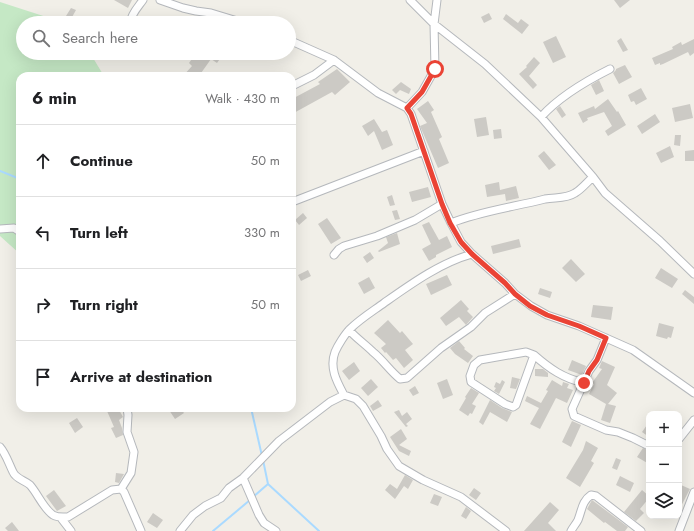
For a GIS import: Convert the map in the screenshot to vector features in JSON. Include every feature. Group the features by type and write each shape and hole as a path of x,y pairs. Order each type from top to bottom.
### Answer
{"street":[{"path":"132,16 143,0"},
{"path":"160,0 183,8 222,16"},
{"path":"410,0 434,24 485,64 541,116 605,193 660,240 694,274"},
{"path":"407,108 422,92 435,69 434,24 437,0"},
{"path":"296,43 334,60 378,93 407,108 424,151 442,204 450,223 461,242 515,294 530,306 547,315 579,326 633,350 694,393"},
{"path":"296,84 314,75 334,60"},
{"path":"541,116 558,102 598,75 610,69"},
{"path":"296,200 424,151"},
{"path":"450,223 467,217 504,208 566,197 575,193 593,177"},
{"path":"334,254 344,246 376,236 415,220 442,204"},
{"path":"0,229 14,228 16,229"},
{"path":"472,254 456,258 411,284 359,321 349,330 335,352 333,369 335,379 344,395 356,399 363,406 387,449 399,466 423,480 462,497 506,531"},
{"path":"349,330 359,341 372,351 391,372 400,379 407,378 441,348 471,327 485,313 515,294"},
{"path":"606,338 597,360 589,371 572,409 572,413 574,416 606,430 618,432 646,444"},
{"path":"534,355 516,405 512,407 470,382 470,376 474,365 480,360 526,352 534,355 559,374 570,380 584,383"},
{"path":"180,531 193,515 205,506 221,498 229,488 243,478 279,442 330,402 344,395"},
{"path":"61,518 68,517 112,490 121,489 131,474 134,452 127,432 128,412"},
{"path":"682,434 694,420"},
{"path":"0,447 6,454 7,460 12,466 13,472 20,480 29,485 53,514 61,518 71,531"},
{"path":"243,478 259,515 264,523 276,531"},
{"path":"121,489 124,492 141,531"},
{"path":"680,531 694,492"},
{"path":"571,531 577,522 586,498 591,495 596,496 641,531"}],"green space":[{"path":"0,2 43,16 16,16 16,60 94,60 102,72 16,72 16,250 0,236"}],"building":[{"path":"114,0 132,0 128,8"},
{"path":"614,0 630,0 620,8"},
{"path":"71,8 76,10 73,16 66,16"},
{"path":"489,13 492,19 484,23 481,17"},
{"path":"506,14 518,23 521,19 529,25 522,34 503,19"},
{"path":"556,36 566,57 553,63 543,42"},
{"path":"621,38 628,50 623,52 617,41"},
{"path":"694,39 694,53 690,56 688,52 663,64 660,65 660,63 655,65 652,58 673,49 672,47 681,42 682,45"},
{"path":"534,57 540,63 529,76 537,85 533,89 519,74 527,67 526,66"},
{"path":"191,60 210,60 202,72 187,72 192,66 189,63"},
{"path":"625,65 632,77 619,84 613,73 616,69"},
{"path":"337,69 350,82 335,95 332,92 296,112 296,97 320,84 318,82"},
{"path":"599,80 604,91 596,95 591,85"},
{"path":"401,82 411,89 409,94 400,90 396,94 392,90"},
{"path":"641,88 647,99 636,105 634,101 631,102 628,95"},
{"path":"608,99 617,112 618,111 626,125 608,136 605,131 612,126 604,112 587,118 588,120 583,123 578,113 594,106 595,109"},
{"path":"428,101 434,110 431,112 442,137 439,139 449,163 438,168 420,126 427,123 417,109"},
{"path":"690,104 693,118 675,122 672,108"},
{"path":"560,106 566,115 562,118 556,109"},
{"path":"655,114 660,122 642,134 637,126"},
{"path":"486,117 489,135 477,137 474,119"},
{"path":"374,119 382,132 387,130 393,145 382,150 374,131 368,136 362,126"},
{"path":"501,129 502,138 494,139 493,130"},
{"path":"675,135 681,135 680,146 674,145"},
{"path":"670,146 674,157 661,163 656,153"},
{"path":"694,150 694,161 685,161 685,151"},
{"path":"544,151 556,165 549,170 538,156"},
{"path":"499,182 500,190 516,186 519,198 506,201 505,194 487,197 485,185"},
{"path":"428,187 431,197 412,202 409,192"},
{"path":"392,195 395,205 390,206 387,197"},
{"path":"397,210 400,219 395,220 392,211"},
{"path":"303,213 307,218 299,225 296,219"},
{"path":"327,218 341,238 331,244 318,224"},
{"path":"429,222 439,240 447,236 452,247 436,255 436,257 429,261 422,249 431,244 422,225"},
{"path":"397,233 400,244 379,252 378,251 388,243 386,237"},
{"path":"519,239 521,247 493,254 491,246"},
{"path":"370,252 374,258 367,263 363,257"},
{"path":"571,259 585,274 576,282 562,268"},
{"path":"661,268 678,279 672,288 655,278"},
{"path":"308,270 311,276 301,281 298,275"},
{"path":"447,275 452,285 431,295 426,284"},
{"path":"369,277 375,288 364,294 358,283"},
{"path":"540,288 552,292 550,298 538,294"},
{"path":"685,290 694,297 694,304 682,294"},
{"path":"461,300 469,309 467,311 473,317 466,325 459,317 446,326 440,318"},
{"path":"593,305 613,307 611,320 591,317"},
{"path":"388,320 400,333 402,331 413,344 405,350 413,360 404,368 396,358 393,360 386,352 385,353 381,348 386,344 374,333"},
{"path":"659,323 674,327 671,338 668,337 667,339 656,336"},
{"path":"459,341 465,348 464,349 473,356 468,363 455,354 450,348"},
{"path":"572,360 586,366 582,375 568,370"},
{"path":"602,361 615,367 607,385 617,393 608,404 616,406 610,423 601,420 606,404 589,394 594,384 592,383 602,369 599,368"},
{"path":"354,362 360,371 349,380 342,371"},
{"path":"535,369 543,369 548,373 548,377 535,376"},
{"path":"512,377 520,379 516,389 510,388"},
{"path":"371,379 378,387 368,396 361,388"},
{"path":"447,379 453,395 443,399 437,383"},
{"path":"502,380 505,382 499,394 494,391 496,388 494,387 496,382 500,384"},
{"path":"552,380 562,386 563,382 569,384 567,388 573,390 567,403 556,398 540,429 530,424 539,408 525,401 527,396 541,403"},
{"path":"415,386 419,393 413,396 409,390"},
{"path":"471,388 479,393 472,404 476,406 472,414 470,413 468,416 459,410"},
{"path":"378,400 382,406 373,411 370,406"},
{"path":"490,400 502,408 512,412 507,422 490,412 483,425 479,422"},
{"path":"399,410 402,416 407,412 412,419 406,424 408,426 406,427 394,412"},
{"path":"107,412 120,412 123,417 119,420 123,435 116,438 111,428 114,427"},
{"path":"170,412 184,413 175,419"},
{"path":"77,418 83,427 75,433 69,423"},
{"path":"572,421 581,425 571,447 562,442"},
{"path":"646,426 646,435 642,432"},
{"path":"401,429 407,439 399,445 411,451 409,456 399,451 390,437"},
{"path":"586,441 598,448 591,461 594,463 580,487 566,478 583,450"},
{"path":"643,448 646,450 646,462 637,457"},
{"path":"616,458 621,460 617,470 612,468"},
{"path":"116,473 124,474 119,483 115,482"},
{"path":"405,475 413,480 408,489 404,486 395,499 385,490 390,484 397,489"},
{"path":"620,476 634,483 630,492 616,485"},
{"path":"682,485 690,489 682,504"},
{"path":"474,488 481,493 476,500 469,495"},
{"path":"54,490 66,506 57,511 46,496"},
{"path":"642,490 646,493 646,502 640,509 644,513 636,521 624,512"},
{"path":"434,494 442,497 438,506 430,503"},
{"path":"592,500 628,527 625,531 617,531 605,522 604,523 587,509"},
{"path":"550,502 559,510 548,523 556,531 524,531"},
{"path":"466,507 471,511 466,519 461,516"},
{"path":"153,513 163,520 157,528 147,522"},
{"path":"12,522 19,531 8,531 5,528"}],"waterway":[{"path":"0,171 16,177"},
{"path":"252,412 262,456"},
{"path":"263,460 268,484 319,531"},
{"path":"253,497 268,484"},
{"path":"213,531 250,500"}],"route":[{"path":"435,69 422,92 407,108 411,114 450,223 461,242 472,254 530,306 547,315 579,326 606,338 601,347 597,360 589,371 584,383"}]}
